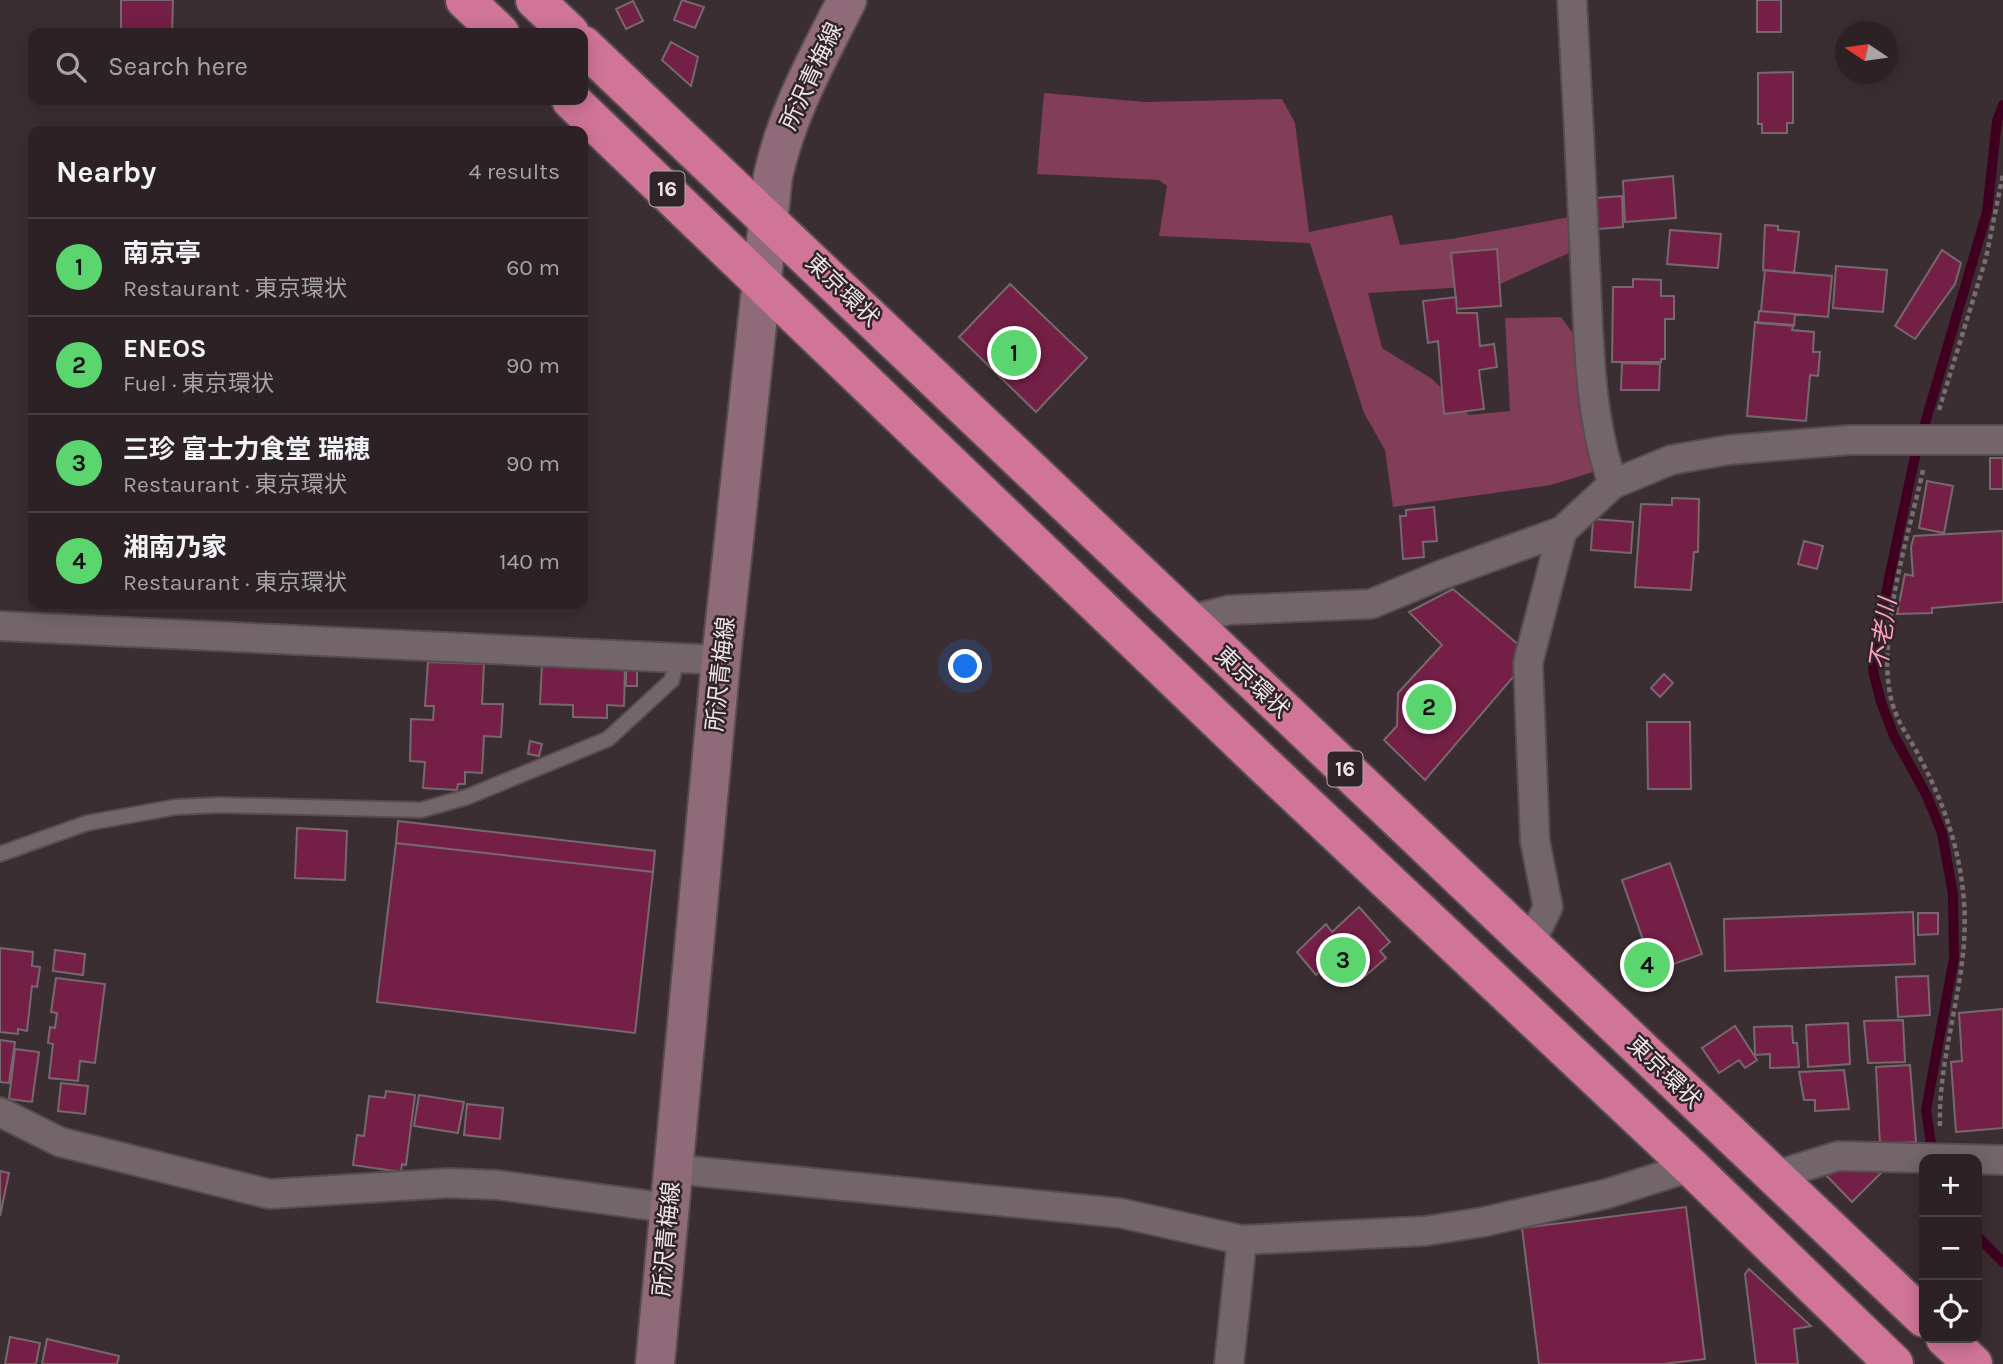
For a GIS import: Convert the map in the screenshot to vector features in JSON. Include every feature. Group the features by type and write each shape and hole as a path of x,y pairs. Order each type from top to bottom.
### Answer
{"highway":[{"path":"465,0 495,28"},
{"path":"535,0 565,28"},
{"name":"東京環状","path":"588,50 1919,1313"},
{"name":"16","path":"576,105 761,279 1260,761 1691,1167 1894,1364"},
{"path":"1950,1343 1973,1364"}],"main road":[{"name":"所沢青梅線","path":"655,1364 720,660 768,218 781,140 794,104 847,0"}],"street":[{"path":"1572,0 1588,319 1596,411 1603,456 1613,484"},
{"path":"1189,620 1229,610 1371,604 1562,531 1613,484 1671,460 1728,450 1850,440 2003,440"},
{"path":"1530,944 1548,907 1535,841 1528,663 1562,531"},
{"path":"0,626 720,660"},
{"path":"1,1113 60,1142 269,1194 449,1183 498,1185 669,1208"},
{"path":"1774,1176 1838,1156 1919,1156"},
{"path":"1982,1159 2003,1160"},
{"path":"672,1169 1120,1213 1242,1240 1425,1231 1471,1224 1606,1194 1691,1167"},
{"path":"1229,1364 1242,1240"}],"lane":[{"path":"0,853 87,823 176,807 219,805 421,810 467,797 608,739 672,680 677,658"}],"path":[{"path":"1934,1154 1940,1133 1939,1101 1961,973 1964,905 1955,839 1943,805 1896,714 1885,667 1887,638 1919,440 1986,258 2003,174"}],"shaded area":[{"path":"1044,93 1145,102 1282,99 1295,123 1309,232 1392,215 1400,245 1451,239 1570,217 1571,252 1498,285 1368,293 1382,348 1432,379 1469,415 1510,411 1505,318 1561,317 1577,339 1584,427 1593,472 1551,485 1393,507 1385,450 1364,413 1310,243 1159,236 1167,186 1159,180 1037,174"}],"building":[{"path":"121,0 173,0 172,28 121,28"},
{"path":"682,0 704,7 695,28 674,20"},
{"path":"1757,0 1781,0 1781,32 1757,32"},
{"path":"633,1 643,21 626,29 616,9"},
{"path":"671,42 698,57 691,86 662,60"},
{"path":"1793,72 1793,123 1787,123 1787,133 1762,133 1762,124 1758,124 1758,73"},
{"path":"1673,176 1676,218 1625,222 1623,181"},
{"path":"1622,196 1623,227 1598,229 1596,198"},
{"path":"1765,225 1778,226 1778,230 1799,232 1794,273 1763,270"},
{"path":"1670,230 1721,234 1718,268 1667,264"},
{"path":"1497,249 1501,306 1457,309 1451,253"},
{"path":"1942,250 1961,263 1955,284 1915,339 1895,326"},
{"path":"1836,266 1887,270 1883,312 1833,308"},
{"path":"1765,270 1832,276 1828,317 1761,311"},
{"path":"1633,279 1661,280 1661,296 1674,296 1674,319 1665,319 1665,359 1661,359 1661,362 1612,362 1613,287 1633,287"},
{"path":"1010,284 1087,358 1036,412 959,337"},
{"path":"1456,297 1457,313 1477,313 1480,346 1494,344 1497,367 1479,370 1484,409 1444,414 1438,341 1428,343 1423,301"},
{"path":"1759,311 1795,314 1794,326 1758,323"},
{"path":"1755,322 1793,325 1792,330 1814,332 1813,352 1820,352 1818,376 1810,375 1806,421 1747,416"},
{"path":"1622,363 1660,364 1659,390 1621,390"},
{"path":"1990,458 2003,458 2003,489 1990,489"},
{"path":"1927,481 1953,486 1944,533 1919,528"},
{"path":"1672,498 1699,499 1698,552 1694,552 1691,590 1635,587 1641,504 1672,505"},
{"path":"1434,507 1437,541 1423,542 1424,557 1403,559 1400,516 1406,516 1406,510"},
{"path":"1593,519 1633,522 1631,553 1591,550"},
{"path":"2003,531 2003,602 1932,608 1932,613 1897,614 1905,574 1913,576 1911,547 1914,536"},
{"path":"1804,541 1823,546 1817,569 1798,564"},
{"path":"1453,589 1520,646 1520,669 1425,780 1384,740 1397,726 1398,693 1442,645 1409,612"},
{"path":"428,662 484,664 482,704 503,704 501,737 484,736 482,773 465,772 465,784 458,784 457,790 423,788 425,762 410,761 411,719 433,720 434,706 425,706"},
{"path":"542,664 625,667 624,706 607,705 607,718 573,717 573,705 540,704"},
{"path":"626,667 637,667 637,686 626,686"},
{"path":"1664,674 1673,683 1660,697 1651,688"},
{"path":"1647,722 1690,722 1691,789 1648,789"},
{"path":"530,741 542,744 539,756 528,754"},
{"path":"398,821 655,851 653,872 396,843"},
{"path":"297,828 347,831 345,880 295,878"},
{"path":"396,843 653,872 635,1033 377,1002"},
{"path":"1670,863 1702,954 1654,971 1622,880"},
{"path":"1359,907 1390,942 1380,951 1386,958 1363,978 1357,972 1342,984 1325,967 1316,975 1297,952 1326,924 1332,932"},
{"path":"1913,912 1915,964 1725,971 1724,919"},
{"path":"1918,913 1938,913 1938,934 1918,935"},
{"path":"0,948 33,952 32,966 40,967 37,987 32,986 27,1031 18,1029 18,1034 0,1032"},
{"path":"55,950 85,954 83,975 53,971"},
{"path":"1928,976 1930,1015 1898,1017 1896,977"},
{"path":"56,978 105,984 95,1063 80,1061 78,1081 49,1078 53,1044 48,1043 50,1027 55,1028 57,1013 51,1012"},
{"path":"2003,1009 2003,1128 1956,1132 1951,1062 1962,1061 1959,1013"},
{"path":"1903,1020 1905,1062 1868,1063 1864,1021"},
{"path":"1848,1023 1850,1064 1808,1067 1806,1025"},
{"path":"1735,1026 1757,1060 1745,1068 1739,1060 1719,1073 1702,1048"},
{"path":"1792,1026 1799,1067 1770,1068 1770,1054 1755,1055 1754,1027"},
{"path":"0,1040 15,1042 9,1083 0,1082"},
{"path":"15,1049 39,1052 32,1102 9,1099"},
{"path":"1910,1065 1916,1142 1880,1144 1876,1067"},
{"path":"1844,1070 1849,1109 1815,1111 1815,1100 1804,1100 1799,1072"},
{"path":"61,1083 88,1086 85,1114 58,1111"},
{"path":"386,1091 415,1095 406,1165 402,1164 401,1172 353,1165 357,1135 364,1136 369,1096 385,1098"},
{"path":"419,1095 464,1102 458,1133 414,1126"},
{"path":"467,1104 503,1108 500,1139 464,1135"},
{"path":"1879,1166 1882,1172 1852,1202 1821,1170"},
{"path":"0,1171 9,1173 0,1216"},
{"path":"1686,1207 1705,1359 1663,1364 1539,1364 1522,1228"},
{"path":"1749,1269 1811,1326 1794,1329 1798,1364 1756,1364 1745,1274"},
{"path":"10,1337 40,1343 36,1364 5,1364"},
{"path":"47,1339 119,1356 117,1364 42,1364"}],"waterway":[{"name":"不老川","path":"1933,1154 1926,1110 1954,958 1953,894 1942,833 1927,796 1894,736 1873,671 1877,635 1914,461 1987,212 1997,121 2003,105"},
{"name":"不老川","path":"1982,1241 2003,1262"}],"place":[{"name":"南京亭","path":"1014,353"},
{"name":"ENEOS","path":"1429,707"},
{"name":"三珍 富士力食堂 瑞穂","path":"1343,960"},
{"name":"湘南乃家","path":"1647,965"}]}
